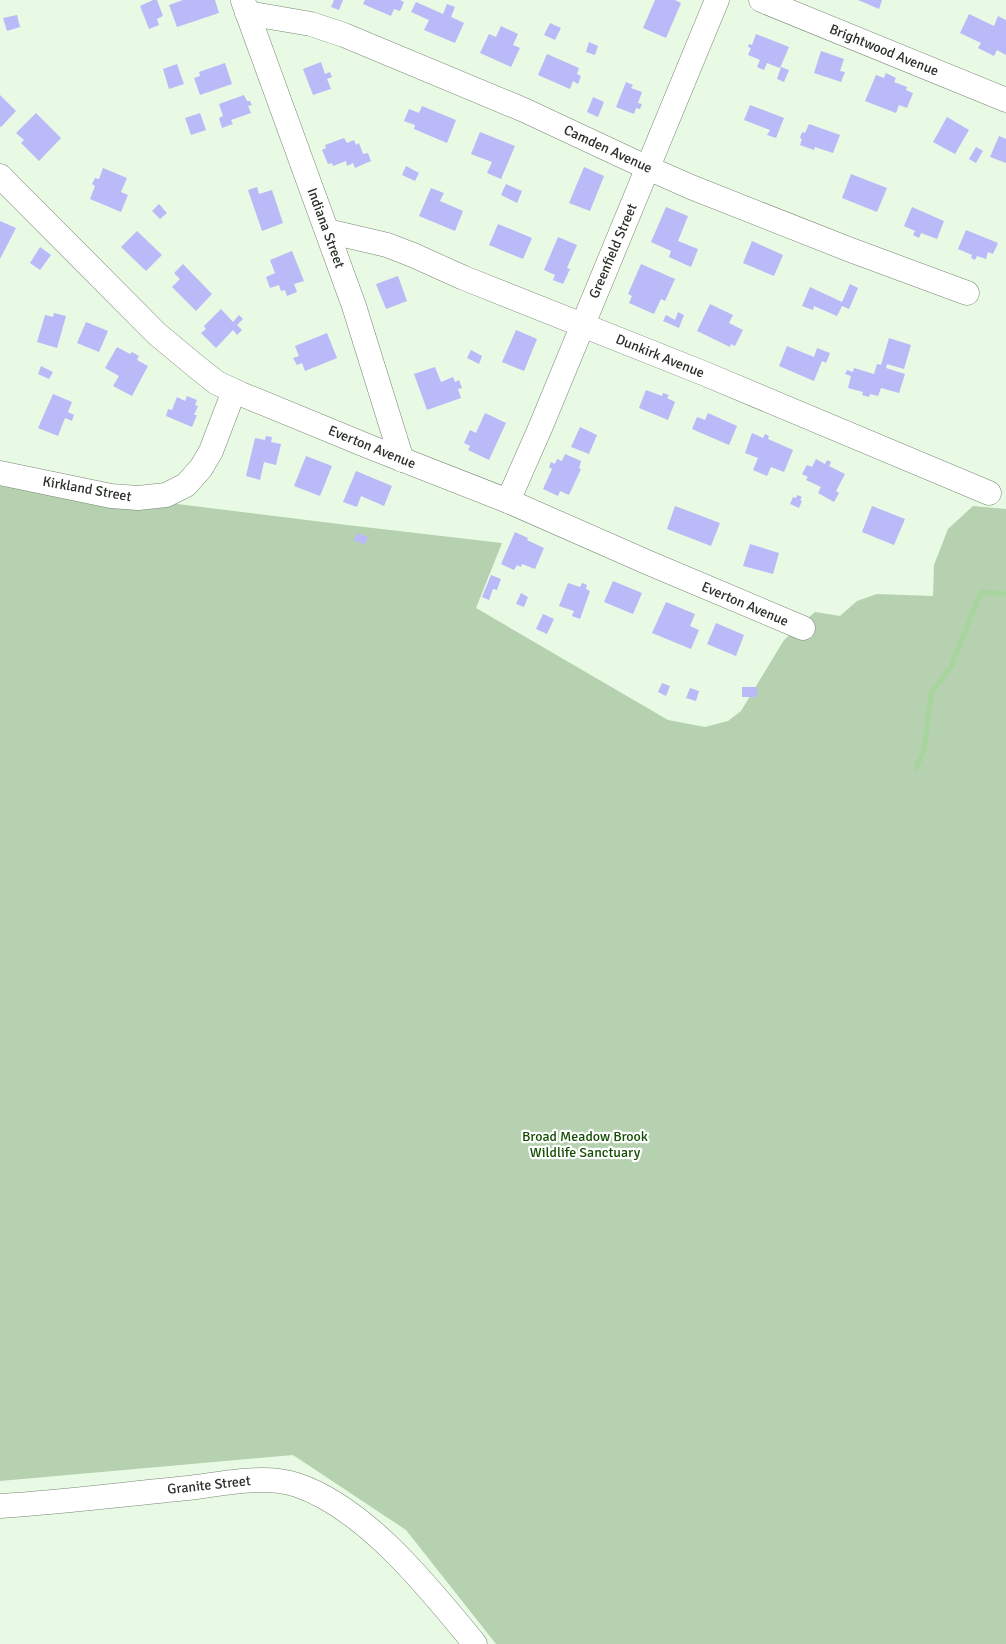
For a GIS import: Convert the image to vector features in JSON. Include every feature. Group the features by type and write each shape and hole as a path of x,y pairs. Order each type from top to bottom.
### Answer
{"street":[{"name":"Greenfield Street","path":"508,501 541,426 717,0"},
{"name":"Brightwood Avenue","path":"761,0 1006,100"},
{"name":"Camden Avenue","path":"245,6 344,35 524,110 648,168 848,249 967,293"},
{"name":"Indiana Street","path":"245,6 354,306 402,460"},
{"name":"Everton Avenue","path":"0,176 157,334 217,383 402,460 508,501 803,628"},
{"name":"Dunkirk Avenue","path":"327,230 387,245 989,493"},
{"name":"Kirkland Street","path":"0,473 111,496 151,498 166,495 186,484 201,468 210,451 234,391"},
{"name":"Granite Street","path":"0,1506 39,1504 255,1480 295,1484 327,1498 361,1522 409,1566 475,1644"}],"green space":[{"name":"Broad Meadow Brook Wildlife Sanctuary","path":"0,482 502,543 476,608 668,720 705,727 728,721 741,711 784,640 815,612 840,616 857,601 877,594 933,596 934,565 948,529 973,506 1006,509 1006,1644 496,1644 406,1530 293,1455 0,1481"}],"building":[{"path":"157,0 163,16 157,19 159,25 149,29 140,6"},
{"path":"183,0 215,0 219,13 177,27 169,5"},
{"path":"334,0 343,0 339,10 331,7"},
{"path":"365,0 400,0 404,2 400,11 394,9 391,16 363,4"},
{"path":"655,0 675,0 681,3 666,38 643,28"},
{"path":"858,0 882,0 879,9"},
{"path":"416,2 443,14 447,4 455,7 451,17 464,23 455,43 424,30 429,20 411,12"},
{"path":"969,14 994,26 998,16 1006,20 1006,55 997,50 994,56 978,48 981,43 960,33"},
{"path":"17,15 20,27 7,31 3,18"},
{"path":"550,23 561,28 555,40 544,35"},
{"path":"501,26 518,34 513,45 520,48 511,67 480,53 489,34 496,37"},
{"path":"756,34 789,47 780,68 767,63 764,70 757,67 760,60 748,55 751,48 748,47 749,44 752,45"},
{"path":"589,42 598,46 595,55 586,52"},
{"path":"821,51 844,59 840,71 845,72 841,82 814,73"},
{"path":"547,54 579,68 577,74 581,76 578,84 573,81 570,89 538,75"},
{"path":"321,62 325,74 330,72 332,77 327,79 331,89 313,95 303,69"},
{"path":"225,63 232,84 200,95 194,78 200,76 199,72"},
{"path":"177,64 184,84 169,89 163,69"},
{"path":"781,67 789,70 784,82 777,79"},
{"path":"886,73 896,78 894,82 907,87 906,90 913,93 907,108 899,105 896,113 865,101 876,75 884,78"},
{"path":"626,82 633,85 631,88 642,92 638,103 642,104 640,109 636,108 634,114 616,107"},
{"path":"0,95 16,111 1,127 0,126"},
{"path":"244,95 252,105 248,106 251,113 231,120 233,124 222,128 219,118 223,116 219,104"},
{"path":"593,97 604,102 598,117 587,112"},
{"path":"750,105 784,118 776,138 767,135 770,130 744,120"},
{"path":"422,106 456,120 447,143 414,129 415,125 404,121 409,109 419,113"},
{"path":"36,113 61,138 39,161 21,143 24,140 16,133"},
{"path":"200,113 206,130 191,135 185,118"},
{"path":"947,117 969,130 955,154 933,142"},
{"path":"809,124 840,135 833,153 815,147 814,150 800,145 802,132 805,133"},
{"path":"480,132 515,146 501,179 487,173 492,162 471,154"},
{"path":"999,136 1006,139 1006,163 990,157"},
{"path":"344,138 347,143 354,140 356,145 359,143 363,154 368,153 371,161 355,168 353,163 347,166 346,161 333,166 332,163 328,164 322,150 326,148 325,145"},
{"path":"976,147 983,151 976,163 969,159"},
{"path":"406,166 419,173 415,181 402,175"},
{"path":"584,167 604,176 590,211 569,203"},
{"path":"103,168 127,178 121,192 128,195 121,212 90,199 95,186 92,184 95,178 99,179"},
{"path":"851,174 887,188 877,212 842,198"},
{"path":"506,184 522,191 517,203 501,195"},
{"path":"257,187 259,194 272,190 283,223 262,231 248,190"},
{"path":"431,188 444,193 440,201 463,211 455,231 419,216"},
{"path":"159,204 167,213 160,219 152,211"},
{"path":"666,207 688,216 678,241 698,249 691,267 669,257 671,251 651,242"},
{"path":"912,207 944,221 937,239 921,233 919,238 913,235 915,231 904,226"},
{"path":"0,221 16,228 0,259"},
{"path":"498,224 532,238 523,259 489,245"},
{"path":"966,230 998,243 993,254 988,252 986,259 977,256 975,260 971,258 972,255 958,249"},
{"path":"137,231 162,255 146,271 121,247"},
{"path":"558,237 577,245 567,268 570,269 563,284 553,280 555,275 544,270"},
{"path":"752,241 783,255 774,276 743,263"},
{"path":"40,247 51,255 40,270 30,263"},
{"path":"292,251 304,281 294,284 297,292 287,296 285,290 281,291 279,285 270,288 266,277 275,273 270,260"},
{"path":"183,264 212,294 196,311 172,287 180,279 174,273"},
{"path":"641,264 675,279 665,301 661,299 654,314 629,303 632,296 628,294"},
{"path":"398,276 407,301 386,309 376,284"},
{"path":"850,284 858,288 849,309 842,306 837,316 814,306 813,310 802,306 810,287 842,302"},
{"path":"710,304 733,315 729,323 743,330 735,346 731,344 730,347 697,331"},
{"path":"221,309 233,322 239,315 243,319 237,325 242,330 237,335 233,330 216,348 201,333 206,329 204,326"},
{"path":"678,312 684,315 679,328 663,321 666,315 675,320"},
{"path":"54,313 66,316 57,348 37,342 45,315 53,317"},
{"path":"86,322 108,331 99,352 77,343"},
{"path":"516,330 537,339 524,371 502,362"},
{"path":"327,333 337,358 305,371 302,363 297,365 293,358 299,356 295,346"},
{"path":"889,338 911,345 904,369 887,364 886,368 905,374 899,393 881,388 878,396 870,394 869,397 862,395 863,392 848,388 851,376 845,374 847,370 853,372 854,368 874,374 877,364 881,365"},
{"path":"787,346 814,357 817,348 830,353 826,363 822,361 814,381 779,366"},
{"path":"117,347 130,354 132,352 139,356 137,360 148,366 132,396 113,386 119,376 105,368"},
{"path":"471,350 482,356 479,364 467,358"},
{"path":"41,366 53,372 49,379 38,374"},
{"path":"435,367 441,382 453,377 455,382 459,380 462,388 458,389 461,398 427,410 414,374"},
{"path":"646,390 662,396 663,393 669,395 667,398 675,402 668,420 639,408"},
{"path":"53,394 72,402 68,412 74,415 72,421 65,418 58,436 38,428"},
{"path":"187,396 197,400 195,405 198,406 194,415 197,415 192,427 166,416 168,409 172,410 177,397 185,401"},
{"path":"485,413 506,423 489,460 468,450 470,446 464,443 470,430 476,433"},
{"path":"708,413 737,426 729,445 692,429 697,417 705,420"},
{"path":"580,427 597,435 589,454 571,447"},
{"path":"752,433 763,438 765,434 769,436 768,439 793,450 784,472 771,467 767,476 753,470 758,458 745,453"},
{"path":"266,436 272,437 271,442 281,444 276,465 264,462 260,480 246,476 255,438 265,440"},
{"path":"565,454 581,461 579,468 581,469 569,495 560,491 558,496 543,489 552,469 549,467 551,462 555,464 557,459 562,461"},
{"path":"306,456 332,466 320,496 294,486"},
{"path":"816,459 825,464 827,460 831,462 829,466 845,474 836,491 839,493 834,502 818,493 821,487 806,480 808,477 802,474 807,465 812,467"},
{"path":"356,471 392,486 384,506 361,496 357,507 343,502"},
{"path":"797,495 802,497 799,508 790,504 793,497 796,498"},
{"path":"675,506 720,523 711,546 667,529"},
{"path":"872,506 905,519 894,545 862,532"},
{"path":"515,532 544,548 535,569 522,564 521,567 517,565 514,570 501,564"},
{"path":"357,533 368,537 365,544 354,541"},
{"path":"750,544 779,553 773,574 743,566"},
{"path":"491,575 501,579 497,590 493,589 489,600 482,597"},
{"path":"613,581 642,593 633,614 604,602"},
{"path":"568,583 580,587 582,583 587,585 586,589 590,591 580,619 572,616 574,611 559,606"},
{"path":"521,593 528,597 524,607 516,604"},
{"path":"666,602 695,614 690,626 699,630 691,649 652,633"},
{"path":"543,614 554,619 547,634 536,629"},
{"path":"716,623 744,635 736,656 707,644"},
{"path":"662,683 670,686 666,696 658,692"},
{"path":"742,687 757,687 757,697 742,697"},
{"path":"690,688 699,691 696,701 686,698"}],"waterway":[{"path":"916,768 924,751 931,693 951,667 981,592 1006,594"}]}
